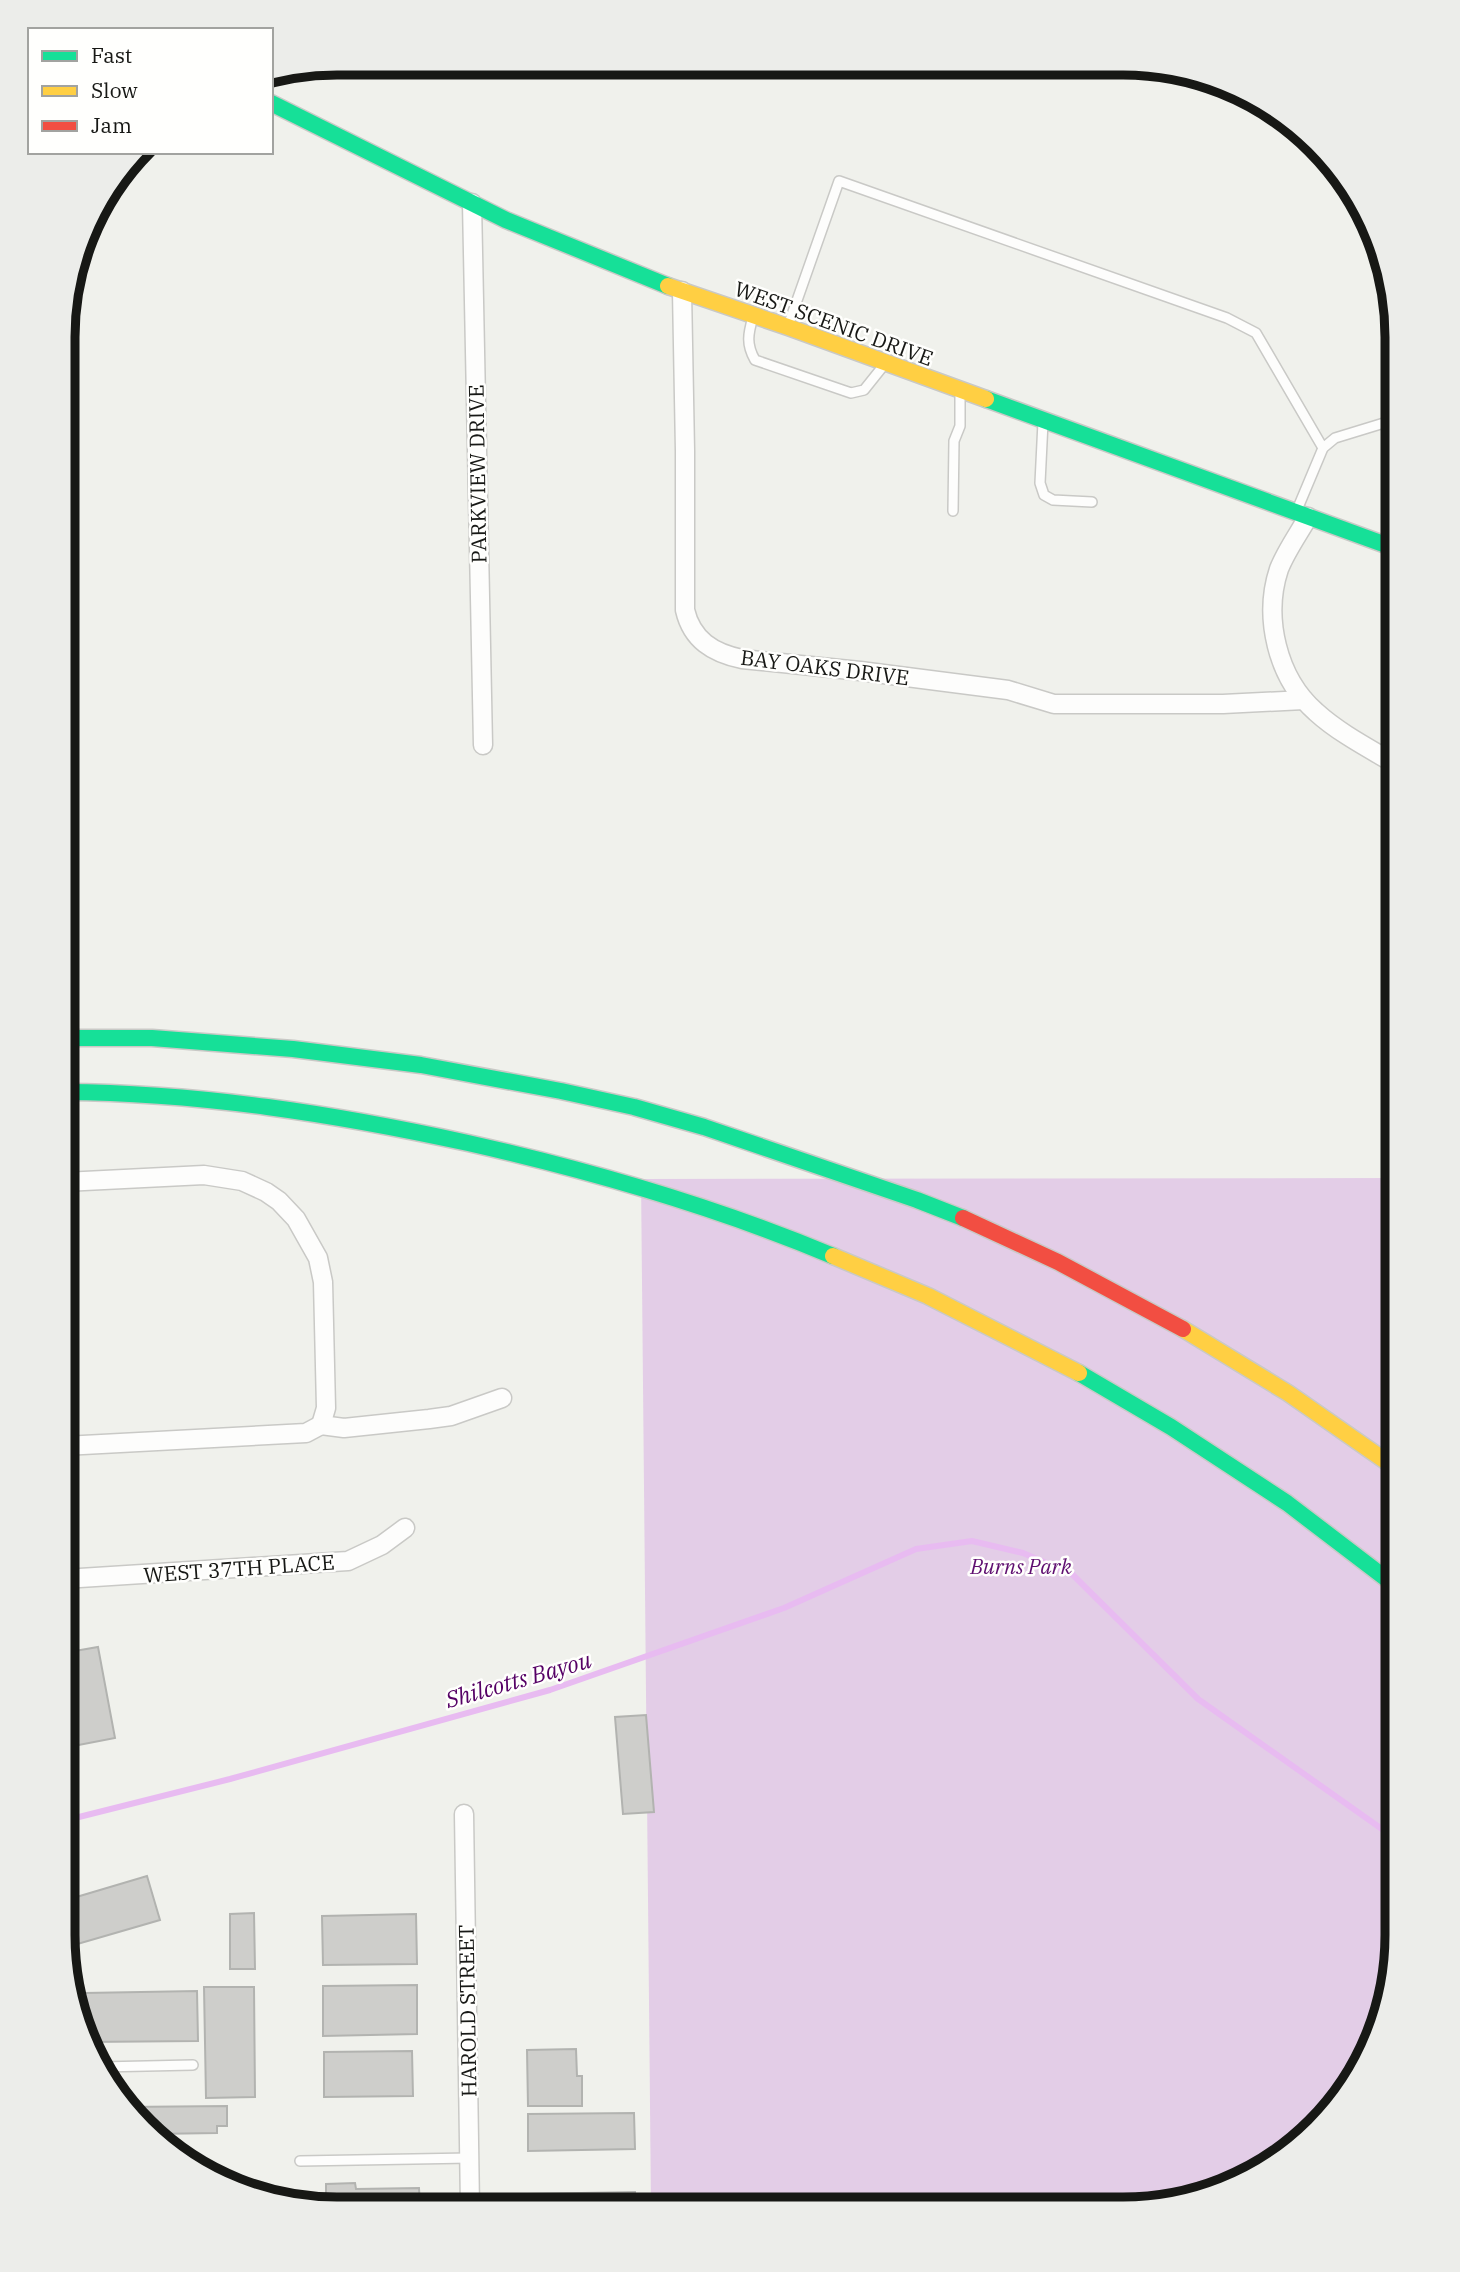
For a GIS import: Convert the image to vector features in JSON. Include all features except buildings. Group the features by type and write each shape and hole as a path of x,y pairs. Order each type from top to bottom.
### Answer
{"main road":[{"name":"WEST SCENIC DRIVE","path":"273,104 506,220 682,291 788,327 1385,545"},
{"path":"75,1038 163,1039 271,1047 438,1067 625,1105 775,1150 862,1183 937,1207 1112,1291 1240,1364 1348,1433 1385,1461"},
{"path":"75,1092 177,1097 268,1106 449,1137 605,1175 772,1230 950,1306 1094,1380 1151,1413 1248,1476 1356,1553 1385,1578"}],"street":[{"name":"PARKVIEW DRIVE","path":"472,203 483,745"},
{"name":"BAY OAKS DRIVE","path":"682,291 685,610 688,622 701,642 724,656 1008,690 1054,704 1223,704 1304,700"},
{"path":"1302,514 1274,585 1273,626 1279,652 1304,700 1317,713 1385,757"},
{"path":"75,1181 204,1175 242,1181 279,1201 296,1219 318,1258 323,1282 326,1408 320,1425 306,1433 75,1445"},
{"path":"320,1425 344,1428 440,1417 502,1398"},
{"name":"WEST 37TH PLACE","path":"75,1577 348,1561 382,1545 405,1528"},
{"name":"HAROLD STREET","path":"464,1814 470,2197"}],"lane":[{"path":"788,327 839,181 1227,317 1256,333 1323,448"},
{"path":"753,316 747,337 755,360 851,393 864,390 885,363"},
{"path":"953,511 954,441 960,426 960,390"},
{"path":"1043,420 1040,483 1044,495 1053,500 1092,502"},
{"path":"1302,514 1323,448 1335,438 1385,423"},
{"path":"110,2067 193,2065"},
{"path":"300,2161 470,2158"}],"green space":[{"name":"Burns Park","path":"1385,1178 1383,1969 1376,2003 1365,2035 1341,2080 1320,2108 1296,2132 1254,2162 1191,2188 1157,2195 1123,2197 651,2197 641,1179"}],"waterway":[{"name":"Shilcotts Bayou","path":"75,1818 230,1779 550,1690 784,1608 916,1549 972,1541 1023,1553 1072,1574 1198,1699 1385,1831"}],"traffic: fast":[{"path":"273,104 506,220 668,286"},
{"path":"986,399 1385,545"},
{"path":"75,1038 152,1038 293,1049 421,1065 561,1091 634,1107 704,1127 963,1218"},
{"path":"75,1092 166,1096 267,1107 318,1114 468,1143 561,1166 699,1206 833,1256"},
{"path":"1079,1373 1171,1427 1287,1503 1385,1578"}],"traffic: slow":[{"path":"668,286 986,399"},
{"path":"833,1256 928,1296 1079,1373"},
{"path":"1183,1329 1288,1393 1385,1461"}],"traffic: jam":[{"path":"963,1218 1058,1262 1183,1329"}]}
